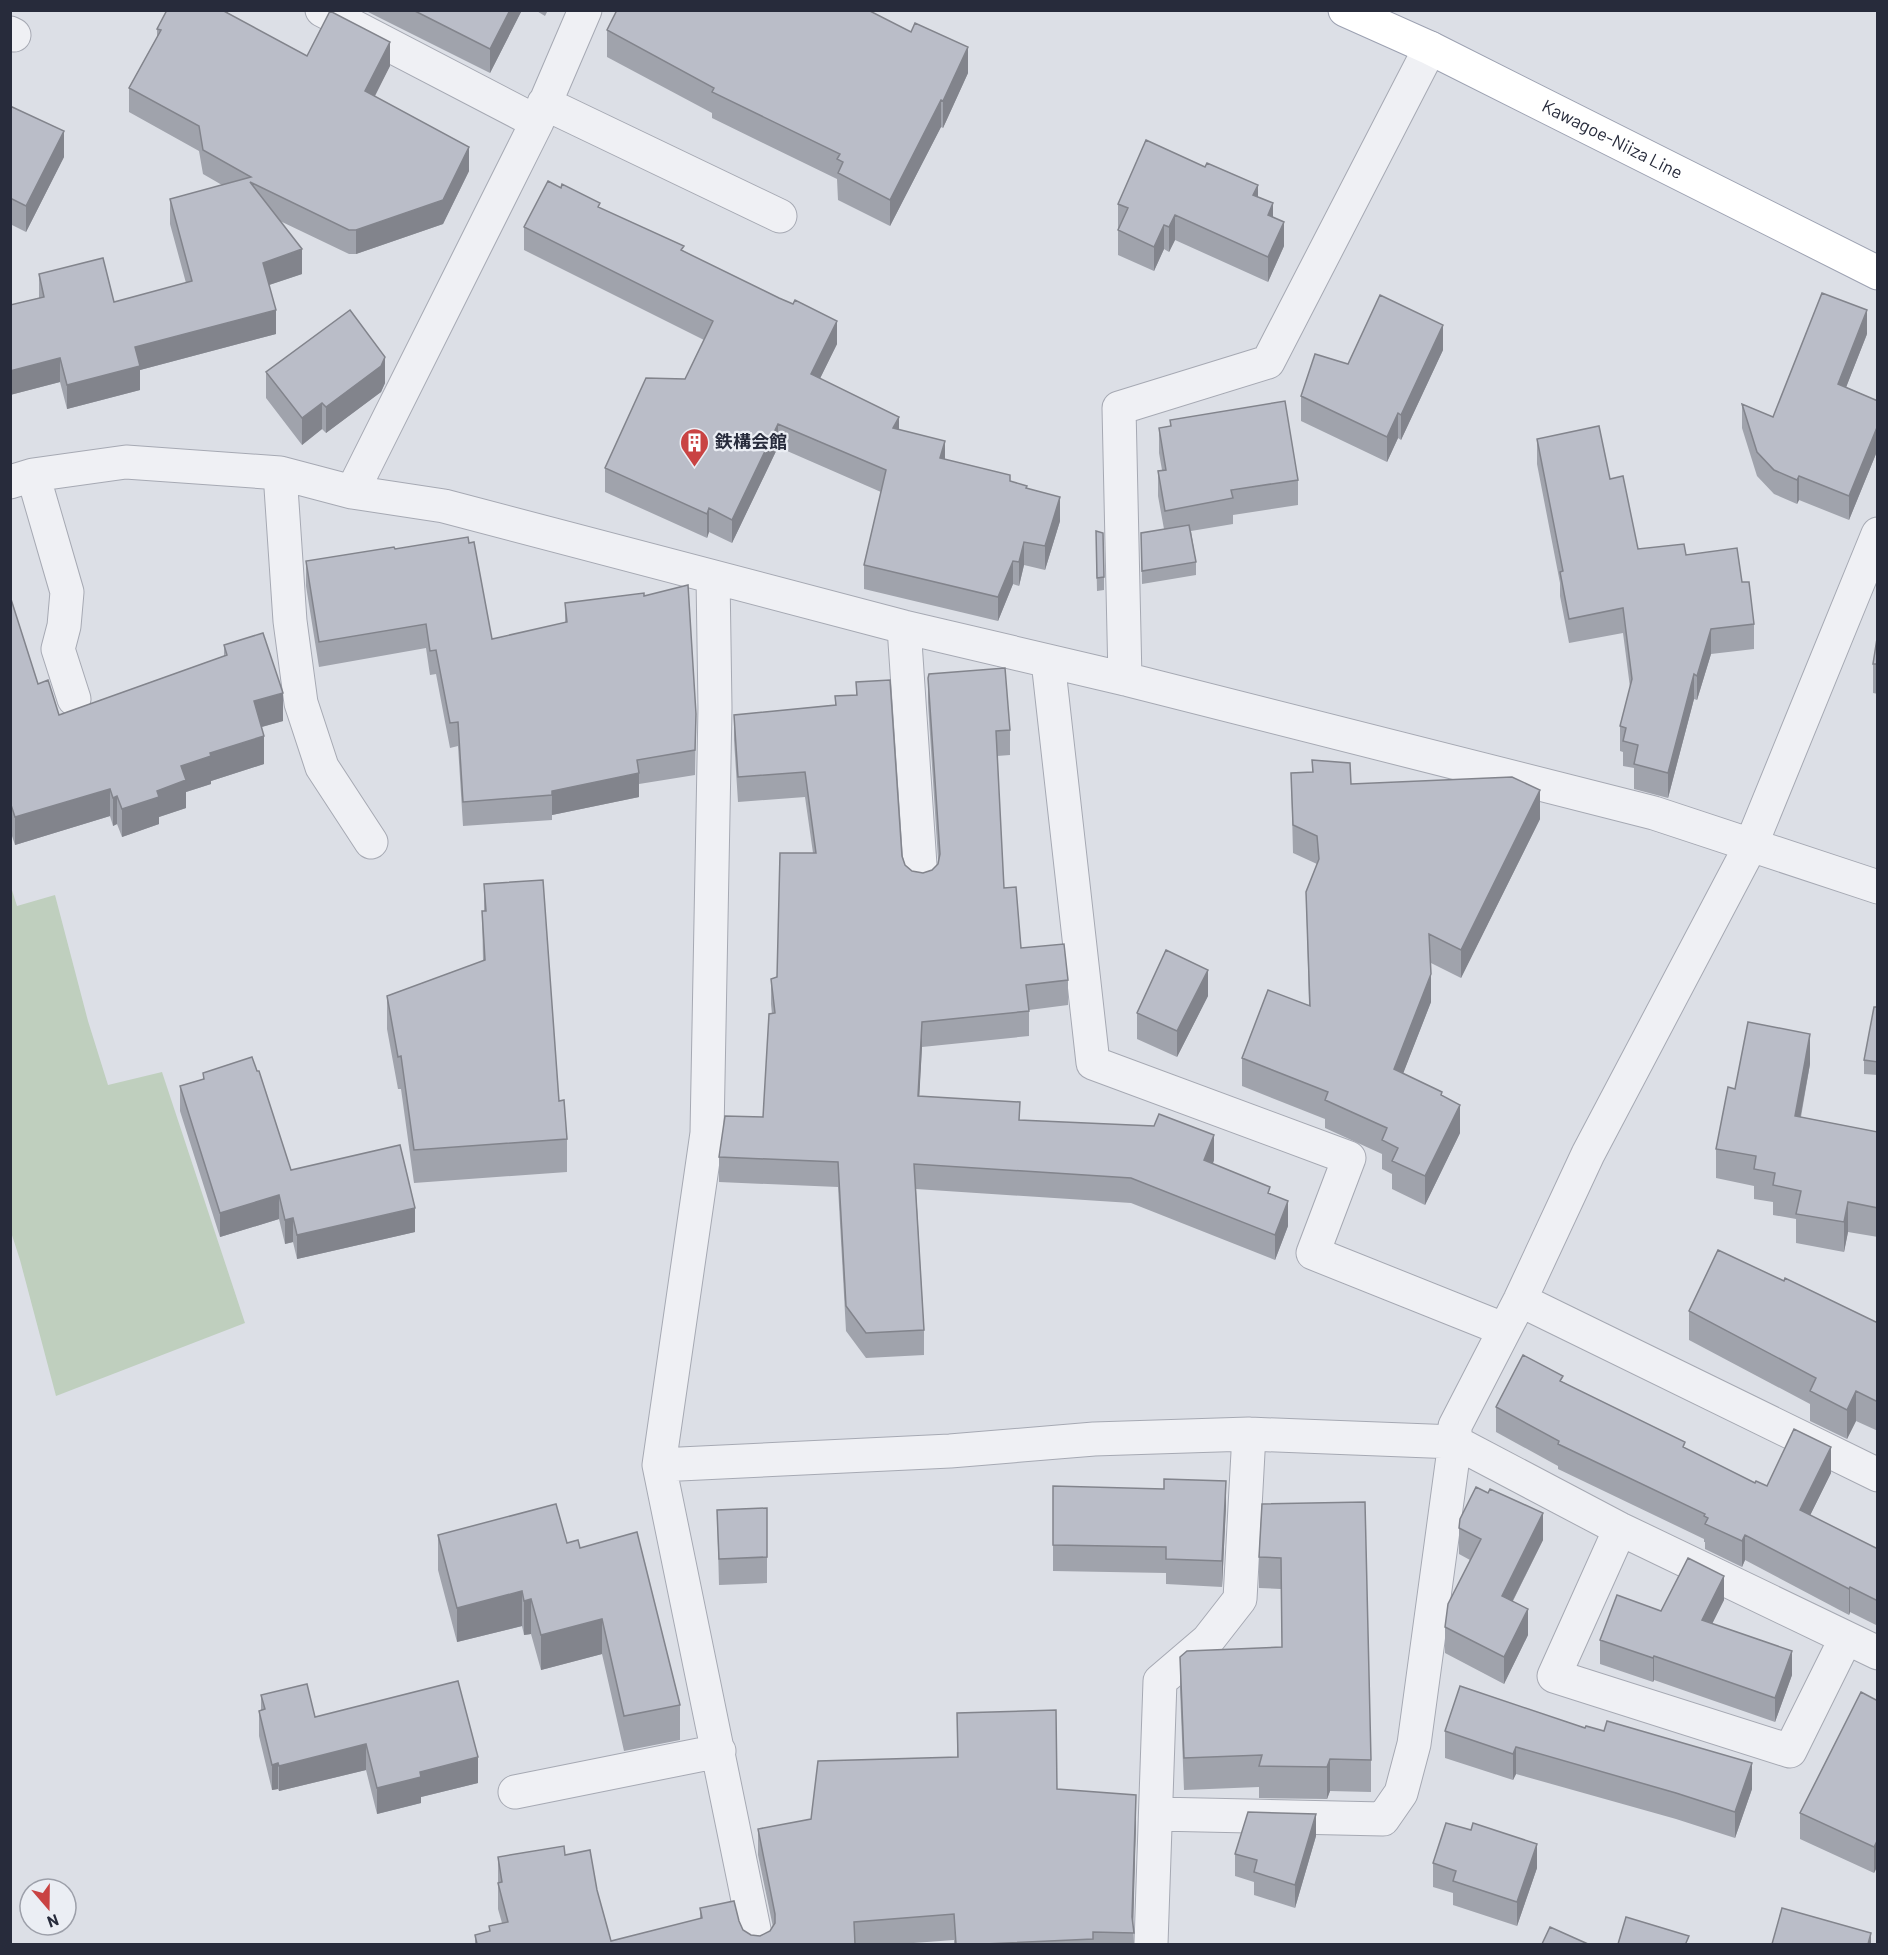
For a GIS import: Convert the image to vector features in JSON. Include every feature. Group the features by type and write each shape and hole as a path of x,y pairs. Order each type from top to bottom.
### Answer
{"main road":[{"name":"Kawagoe-Niiza Line","path":"1345,10 1430,48 1878,273"}],"street":[{"path":"322,10 540,112 780,216"},
{"path":"352,492 540,112 585,10"},
{"path":"1125,680 1119,408 1268,362 1430,48"},
{"path":"74,699 58,649 64,626 67,592 22,479 126,462 280,473 352,492 444,506 904,627 1654,813 1878,887"},
{"path":"280,473 290,621 301,704 322,767 371,842"},
{"path":"1156,1814 1383,1819 1401,1793 1414,1744 1455,1442 1455,1426 1503,1329 1520,1300 1588,1154 1750,845 1878,534"},
{"path":"713,577 715,708 707,1133 659,1465 757,1944"},
{"path":"904,627 921,880"},
{"path":"1048,661 1093,1063 1349,1158 1312,1253 1503,1329"},
{"path":"1520,1300 1878,1475"},
{"path":"659,1465 950,1451 1094,1438 1249,1434 1455,1442 1620,1529 1878,1653"},
{"path":"1151,1944 1160,1681 1208,1640 1240,1599 1249,1434"},
{"path":"1620,1529 1554,1676 1790,1750 1846,1638"},
{"path":"516,1792 719,1751"}],"green space":[{"path":"11,887 17,906 55,895 88,1021 108,1085 162,1072 245,1323 56,1396 11,1232"}],"building":[{"path":"167,10 222,10 307,56 330,11 390,42 365,91 469,147 443,200 356,230 349,230 250,182 302,249 263,263 276,310 135,347 140,366 67,385 60,358 10,371 10,305 44,297 39,274 103,258 114,302 192,281 170,199 251,177 203,150 199,126 129,88 161,30 157,29"},
{"path":"413,10 510,10 490,49"},
{"path":"617,10 868,10 911,32 915,23 968,47 943,101 941,100 890,200 838,173 843,162 837,159 840,154 712,92 714,88 607,30"},
{"path":"10,106 64,131 26,206 10,198"},
{"path":"1146,140 1205,167 1207,163 1258,185 1253,195 1273,203 1268,215 1284,222 1268,257 1175,215 1169,227 1164,225 1154,247 1118,230 1128,208 1118,204"},
{"path":"548,181 561,188 562,184 600,203 598,207 684,246 681,250 779,298 793,304 795,300 837,321 811,374 899,417 893,428 945,441 940,458 1010,475 1010,481 1060,497 1045,546 1024,542 1019,562 1013,561 998,597 864,565 886,470 778,424 732,520 709,508 707,514 605,468 646,378 685,379 713,321 524,227"},
{"path":"1822,293 1867,310 1838,384 1878,401 1878,425 1849,496 1799,476 1797,480 1774,470 1757,452 1742,404 1773,417"},
{"path":"1380,295 1443,325 1401,415 1398,413 1387,437 1301,396 1315,354 1348,364"},
{"path":"350,310 385,357 381,366 326,407 322,403 302,418 266,372"},
{"path":"1285,401 1298,480 1231,490 1233,498 1165,511 1158,471 1166,470 1159,428 1171,426 1170,420"},
{"path":"1599,426 1610,479 1623,476 1638,549 1684,544 1686,555 1737,548 1742,582 1749,582 1754,624 1711,629 1697,676 1694,674 1668,773 1634,764 1638,745 1623,741 1626,728 1620,726 1632,679 1623,608 1569,619 1560,572 1563,571 1537,439"},
{"path":"1189,525 1196,562 1142,571 1141,533"},
{"path":"1096,531 1103,533 1104,577 1097,578"},
{"path":"468,537 469,543 474,542 492,639 567,622 565,603 644,593 644,596 688,585 696,714 695,750 637,760 639,773 552,791 552,795 463,802 458,722 450,723 436,650 430,651 426,624 319,642 306,561"},
{"path":"10,596 38,684 48,680 59,715 227,655 224,645 263,633 283,693 254,701 264,736 210,753 211,756 181,766 186,780 157,791 159,797 122,809 117,796 113,798 110,789 15,817 10,802"},
{"path":"1878,632 1878,664 1873,664"},
{"path":"1005,668 1010,730 996,731 1004,888 1016,887 1021,948 1064,944 1068,980 1026,985 1029,1011 922,1022 918,1096 1020,1102 1019,1120 1154,1126 1159,1114 1214,1135 1204,1160 1270,1187 1268,1193 1288,1201 1275,1235 1131,1178 914,1164 924,1330 866,1333 846,1306 838,1162 719,1157 725,1116 763,1117 769,1014 775,1013 771,979 777,977 780,853 816,853 805,772 738,777 734,715 836,705 835,696 857,695 856,682 890,680 902,856 905,865 912,871 923,873 932,870 938,864 940,854 929,674"},
{"path":"1312,760 1350,763 1351,784 1512,777 1540,790 1461,950 1429,934 1431,974 1394,1069 1442,1092 1441,1095 1460,1105 1425,1176 1392,1161 1398,1148 1382,1140 1387,1128 1325,1100 1328,1092 1242,1058 1268,990 1310,1006 1306,892 1319,859 1317,836 1293,825 1291,773 1313,772"},
{"path":"543,880 559,1101 564,1100 567,1139 414,1150 401,1056 398,1057 387,996 485,960 482,911 486,911 484,884"},
{"path":"1166,950 1208,970 1177,1031 1137,1013"},
{"path":"1874,1007 1878,1007 1878,1062 1864,1060"},
{"path":"1748,1022 1810,1034 1795,1116 1878,1132 1878,1208 1848,1202 1844,1222 1796,1214 1801,1191 1773,1185 1775,1173 1754,1169 1756,1156 1716,1149 1728,1087 1735,1089"},
{"path":"252,1057 259,1071 291,1170 400,1145 415,1208 297,1235 293,1218 285,1220 279,1195 220,1213 180,1086 204,1079 203,1073"},
{"path":"1718,1250 1784,1281 1785,1278 1878,1323 1878,1402 1856,1391 1847,1410 1810,1391 1816,1378 1689,1311"},
{"path":"1523,1355 1563,1376 1560,1381 1685,1442 1683,1447 1755,1483 1756,1481 1767,1486 1794,1429 1831,1447 1800,1510 1878,1549 1878,1601 1850,1587 1849,1589 1745,1535 1742,1541 1705,1524 1708,1518 1704,1516 1705,1514 1558,1444 1559,1441 1496,1407"},
{"path":"1164,1479 1226,1481 1222,1561 1166,1559 1166,1547 1053,1545 1053,1486 1164,1489"},
{"path":"1476,1487 1488,1493 1490,1489 1543,1513 1502,1596 1528,1609 1504,1657 1445,1627 1448,1604 1481,1539 1459,1528 1460,1519"},
{"path":"1365,1502 1371,1760 1330,1759 1327,1767 1259,1766 1262,1755 1184,1758 1180,1657 1187,1651 1282,1647 1281,1558 1259,1557 1262,1504"},
{"path":"556,1504 567,1543 578,1540 580,1548 637,1532 680,1705 624,1716 602,1619 541,1635 531,1599 524,1601 522,1591 457,1608 438,1535"},
{"path":"767,1508 767,1557 719,1559 717,1510"},
{"path":"1688,1558 1724,1576 1702,1620 1792,1651 1775,1698 1654,1656 1653,1658 1600,1640 1617,1595 1661,1611"},
{"path":"458,1681 478,1757 420,1772 421,1777 377,1788 366,1744 279,1766 278,1763 272,1765 259,1711 265,1709 261,1695 307,1684 315,1717"},
{"path":"1460,1686 1585,1728 1586,1726 1604,1731 1607,1721 1752,1763 1735,1812 1516,1747 1513,1754 1445,1731"},
{"path":"1861,1692 1878,1701 1878,1839 1874,1847 1800,1813"},
{"path":"1056,1710 1057,1789 1136,1795 1132,1917 1134,1933 1093,1932 1093,1939 956,1944 954,1914 854,1922 855,1944 477,1944 475,1935 490,1931 489,1926 508,1922 498,1883 502,1882 498,1857 564,1846 565,1855 590,1850 597,1890 611,1941 702,1918 700,1908 734,1901 743,1930 751,1935 760,1936 770,1931 775,1923 775,1914 758,1829 811,1819 818,1761 958,1757 957,1713"},
{"path":"1248,1812 1316,1814 1295,1885 1254,1872 1257,1860 1235,1854"},
{"path":"1446,1823 1471,1830 1473,1823 1537,1844 1517,1902 1453,1881 1456,1871 1433,1863"},
{"path":"1782,1908 1871,1933 1868,1944 1772,1944"},
{"path":"1626,1917 1689,1936 1686,1943 1689,1944 1618,1944"},
{"path":"1550,1927 1588,1944 1542,1944"}],"place":[{"name":"鉄構会館","path":"694,468"}]}
